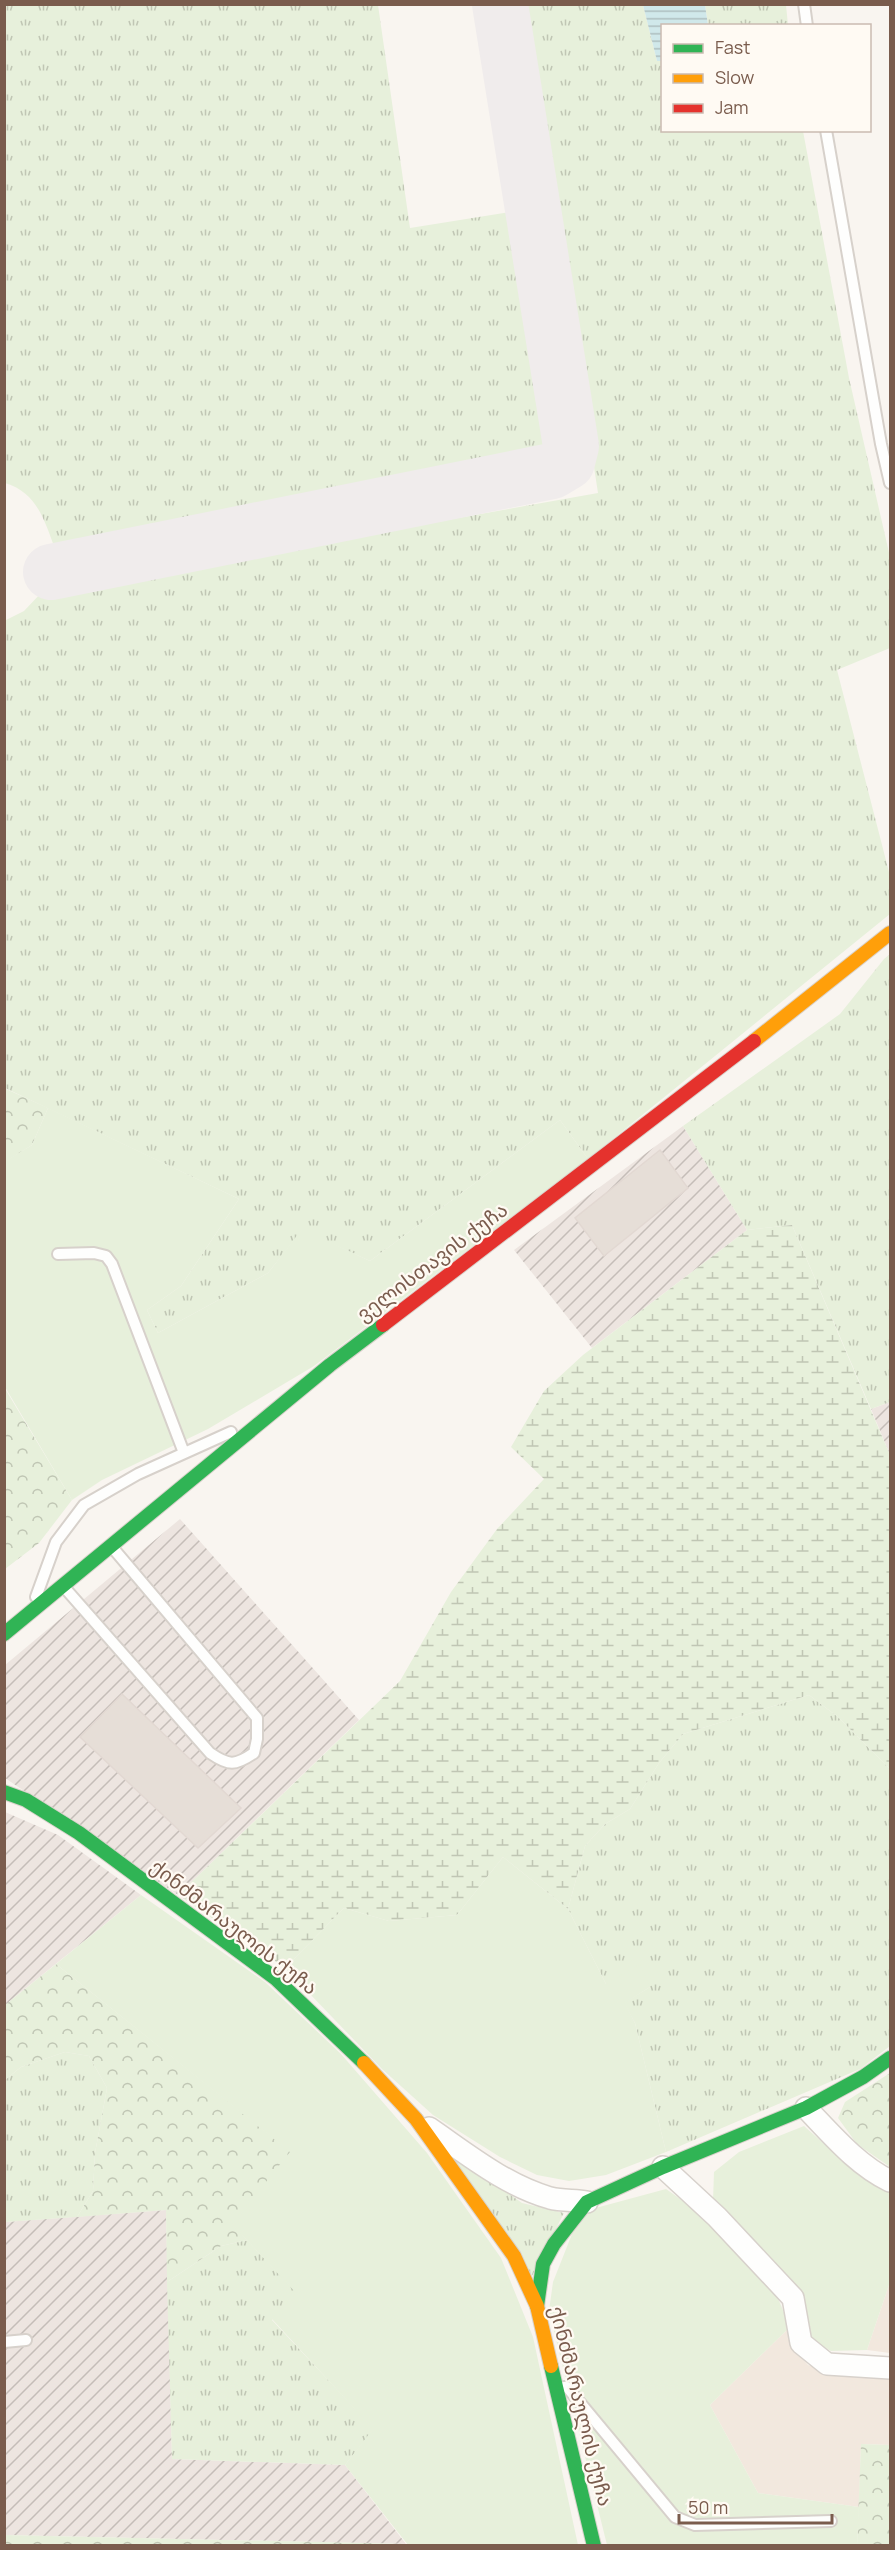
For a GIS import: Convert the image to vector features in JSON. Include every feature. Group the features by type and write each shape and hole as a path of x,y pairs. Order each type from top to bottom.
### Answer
{"street":[{"name":"ველისთავის ქუჩა","path":"4,1634 330,1365 696,1086 891,933"},
{"path":"4,1612 30,1612"},
{"name":"ქინძმარაულის ქუჩა","path":"4,1792 26,1800 79,1833 275,1978 345,2043 416,2119 514,2256 537,2306 594,2546"},
{"path":"537,2306 543,2264 554,2244 587,2202 663,2167 806,2108 863,2078 891,2058"},
{"path":"806,2108 848,2151 879,2175 891,2181"},
{"path":"416,2119 482,2165 523,2188 552,2199 587,2202"},
{"path":"663,2167 717,2217 793,2298 801,2343 826,2364 891,2368"}],"lane":[{"path":"804,4 807,24"},
{"path":"826,132 880,444 891,483"},
{"path":"58,1254 94,1253 106,1256 112,1264 184,1453"},
{"path":"30,1612 56,1542 84,1505 138,1474 270,1414"},
{"path":"62,1585 210,1753 224,1763 239,1763 254,1753 257,1718 111,1545"},
{"path":"4,2342 26,2340"},
{"path":"556,2387 567,2387 675,2517 695,2525 831,2521"}],"shaded area":[{"path":"683,1126 747,1230 592,1348 514,1250"},
{"path":"890,1402 890,1455 871,1409"},
{"path":"180,1519 359,1720 178,1895 5,1778 5,1665"},
{"path":"5,1812 58,1835 141,1895 5,2005"},
{"path":"166,2210 172,2459 345,2465 406,2544 5,2535 5,2222"},
{"path":"890,2282 890,2353 867,2350"},
{"path":"790,2327 793,2348 808,2365 834,2374 890,2378 890,2445 861,2444 859,2507 758,2493 710,2405"}],"green space":[{"path":"4,5 378,5 410,228 517,211 550,435 548,448 535,460 54,546 42,517 31,500 16,487 5,483"},
{"path":"523,5 643,5 657,61 661,61 661,132 803,132 849,378 890,557 890,648 837,670 890,876 890,914 588,1159 560,1120 370,1261 302,1230 268,1273 158,1333 147,1310 181,1286 239,1199 5,1088 4,621 24,611 42,592 598,493"},
{"path":"705,5 786,5 788,24 708,24"},
{"path":"890,954 890,1402 871,1409 792,1225 747,1230 683,1126 840,1014"},
{"path":"4,1088 48,1108 32,1145 5,1162"},
{"path":"48,1108 239,1199 181,1286 147,1310 158,1333 268,1273 302,1229 370,1261 560,1120 588,1159 314,1366 208,1429 102,1480 72,1500 5,1387 4,1162 32,1145"},
{"path":"792,1225 890,1455 890,1769 838,1717 809,1695 683,1734 659,1763 630,1809 605,1824 585,1846 568,1909 503,1857 457,1915 389,1921 344,1908 285,1968 178,1895 400,1681 451,1592 497,1529 544,1479 511,1447 544,1391 583,1355 747,1230"},
{"path":"4,1387 72,1500 39,1543 5,1569"},
{"path":"809,1695 838,1717 890,1769 890,2046 860,2069 666,2152 635,2023 624,2003 650,1987 606,1984 568,1909 585,1846 605,1824 630,1809 659,1763 683,1734"},
{"path":"503,1857 568,1909 606,1984 640,1964 650,1987 625,2003 635,2023 666,2152 606,2175 569,2181 537,2175 500,2157 433,2115 382,2069 285,1968 344,1908 389,1921 457,1915"},
{"path":"141,1895 265,1982 341,2054 427,2153 501,2258 533,2337 578,2545 408,2545 345,2465 373,2429 272,2319 296,2293 232,2224 290,2152 56,1964"},
{"path":"56,1964 291,2152 233,2224 247,2240 221,2246 167,2282 166,2210 77,2217 93,2191 95,2153 107,2088 89,2056 65,2052 21,2067 5,2080 5,2005"},
{"path":"65,2052 89,2056 107,2088 95,2153 93,2191 77,2217 5,2222 5,2080 21,2067"},
{"path":"890,2073 890,2167 857,2144 838,2118 845,2102"},
{"path":"804,2126 841,2159 890,2191 890,2282 867,2350 831,2351 807,2337 801,2291 713,2201 714,2172 739,2152"},
{"path":"440,2145 522,2203 564,2213 532,2276"},
{"path":"666,2189 693,2208 777,2296 790,2327 710,2405 758,2493 859,2507 857,2545 607,2545 549,2311 553,2282 572,2234 592,2209"},
{"path":"247,2240 297,2293 272,2320 374,2429 345,2465 172,2459 167,2282 221,2246"},
{"path":"861,2444 890,2445 890,2545 857,2545"},
{"path":"5,2535 406,2544 408,2545 5,2546"}],"water":[{"path":"643,5 705,5 708,24 661,24 661,61 657,61"}],"building":[{"path":"660,1150 688,1188 604,1256 575,1218"},
{"path":"122,1694 241,1808 198,1848 80,1737"}],"taxiway":[{"path":"51,572 552,471 567,462 571,446 500,4"}],"traffic: fast":[{"path":"4,1634 330,1365 383,1325"},
{"path":"4,1792 26,1800 79,1833 275,1978 364,2063"},
{"path":"537,2306 543,2264 554,2244 587,2202 663,2167 806,2108 863,2077 890,2058"},
{"path":"551,2366 594,2546"}],"traffic: slow":[{"path":"754,1041 890,933"},
{"path":"364,2063 416,2119 514,2256 537,2306 551,2366"}],"traffic: jam":[{"path":"383,1325 754,1041"}]}
